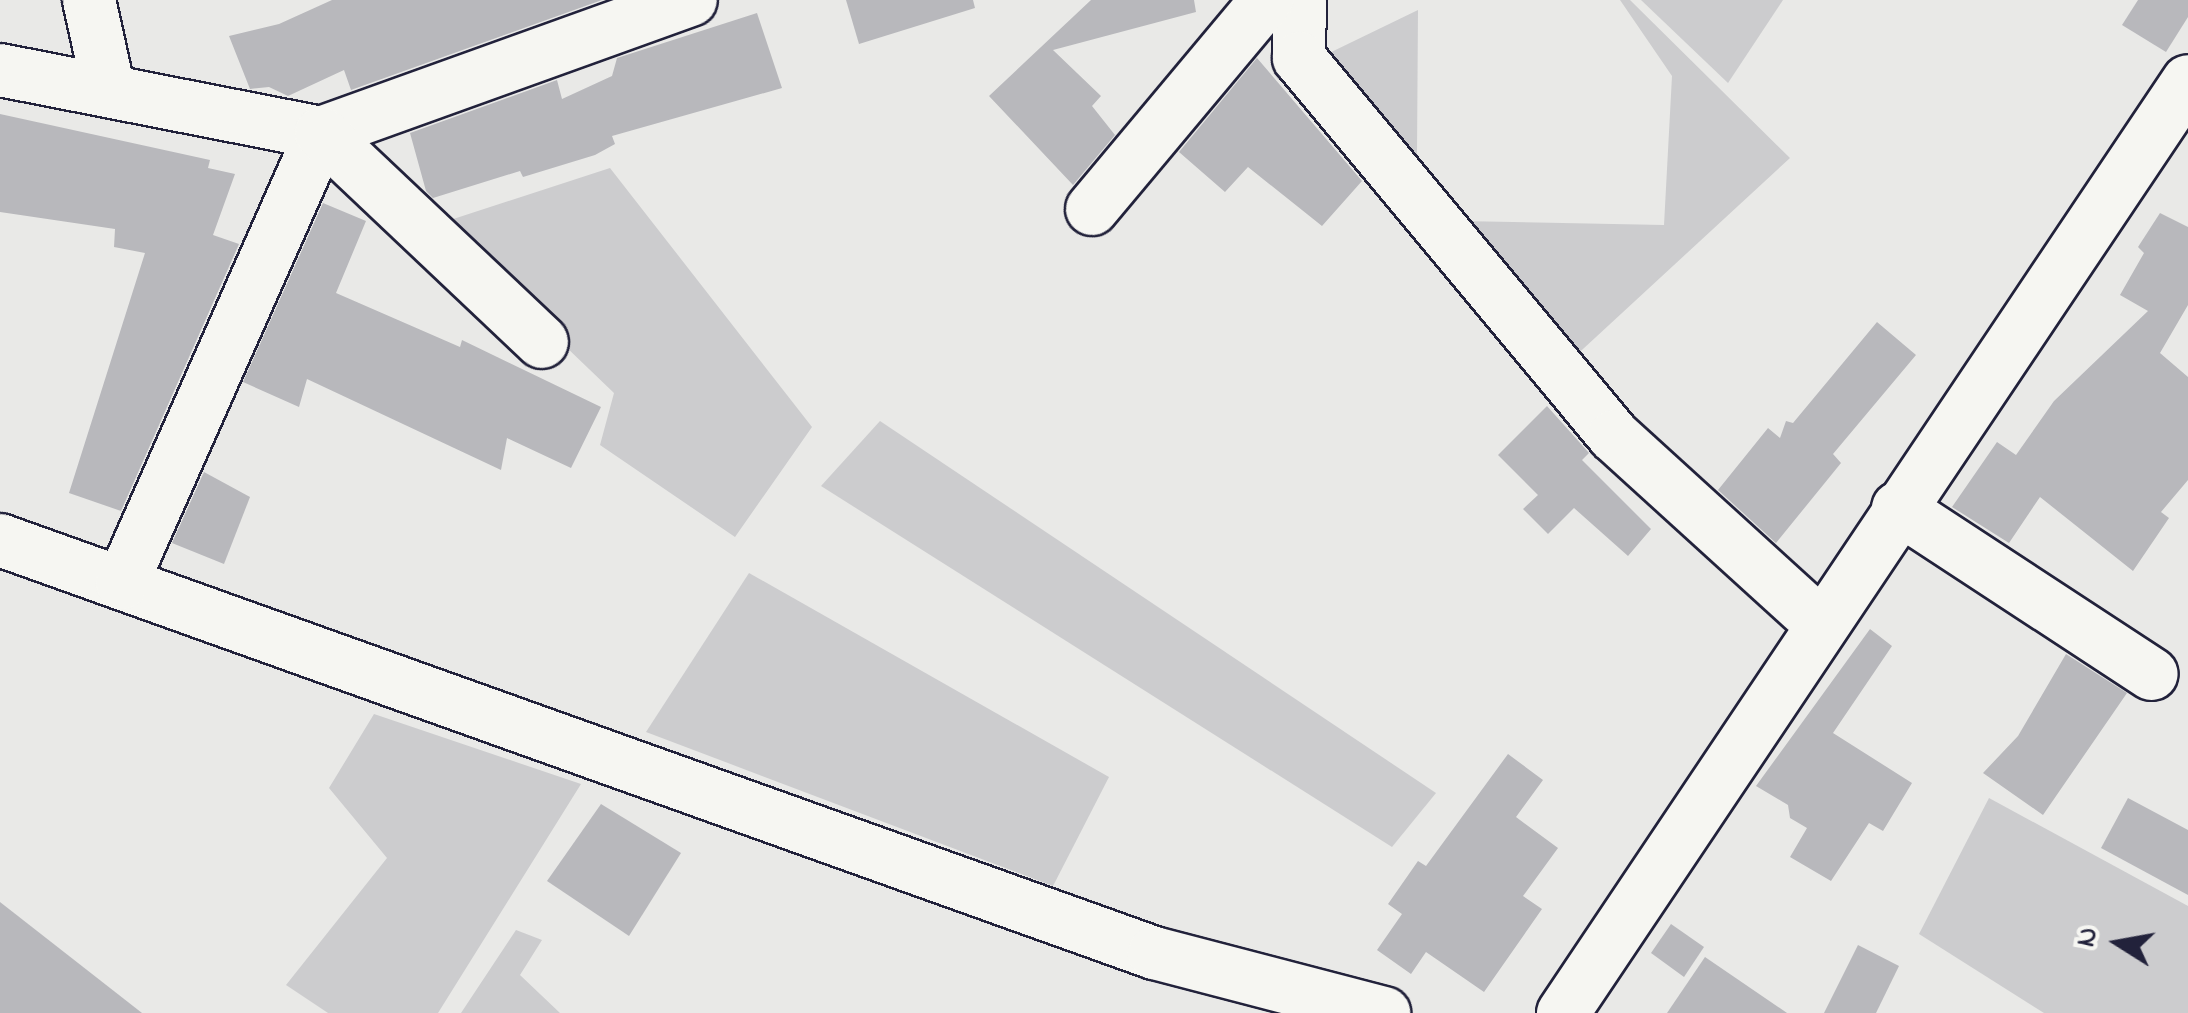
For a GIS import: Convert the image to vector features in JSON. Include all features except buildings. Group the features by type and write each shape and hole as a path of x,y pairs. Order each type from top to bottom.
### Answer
{"street":[{"path":"89,0 108,91"},
{"path":"0,70 321,133 691,0"},
{"path":"1092,209 1266,0"},
{"path":"1300,0 1299,58 1311,73 1614,436 1805,610"},
{"path":"1563,1013 1898,508 2188,81"},
{"path":"321,133 542,342"},
{"path":"122,583 321,133"},
{"path":"1898,508 2152,674"},
{"path":"0,540 1154,953 1384,1013"}],"shaded area":[{"path":"1620,0 1630,0 1790,158 1570,361 1460,221 1664,225 1672,76"},
{"path":"1641,0 1783,0 1728,83"},
{"path":"1418,10 1417,153 1423,187 1321,57"},
{"path":"610,168 812,427 735,537 600,445 614,393 438,224"},
{"path":"880,421 1436,793 1392,847 821,486"},
{"path":"749,573 1109,777 1053,886 646,732"},
{"path":"374,714 581,784 438,1013 328,1013 286,985 387,858 329,788"},
{"path":"1989,798 2188,906 2188,1013 2044,1013 1919,934"},
{"path":"516,930 542,940 520,975 560,1013 461,1013"}]}
